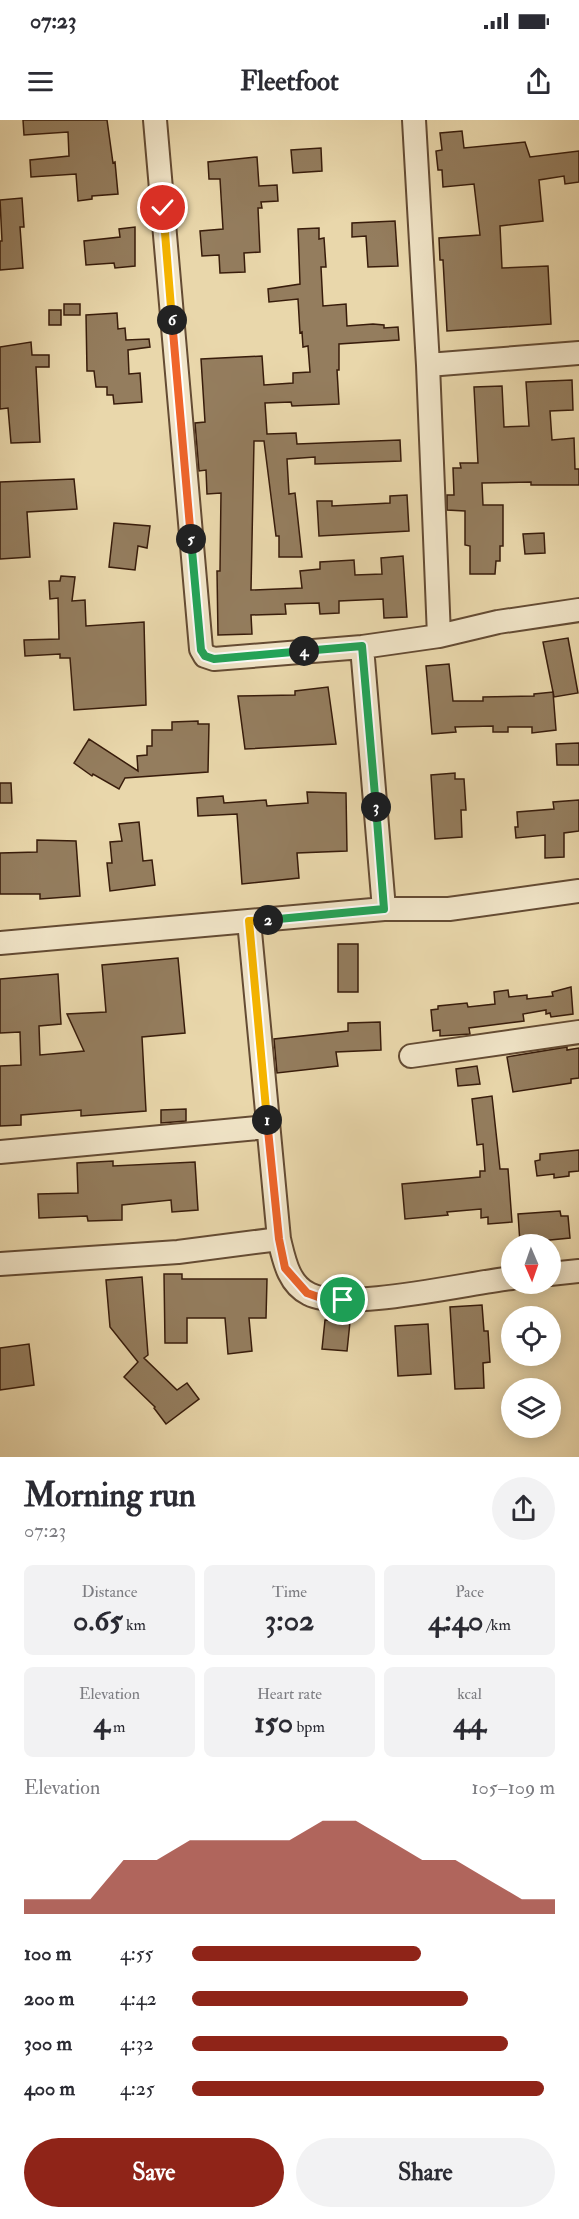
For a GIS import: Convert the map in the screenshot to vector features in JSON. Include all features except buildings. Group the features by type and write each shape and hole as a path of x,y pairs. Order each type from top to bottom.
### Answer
{"street":[{"path":"155,120 201,650 205,656 214,659 362,646 439,636 498,622 579,610"},
{"path":"414,120 428,365 439,636"},
{"path":"428,365 579,353"},
{"path":"362,646 384,909"},
{"path":"0,943 384,909 449,909 579,891"},
{"path":"249,921 279,1239 285,1268 307,1293 321,1298 343,1300 409,1294 501,1280"},
{"path":"411,1056 579,1032"},
{"path":"0,1152 268,1127"},
{"path":"0,1264 178,1252 279,1239"},
{"path":"561,1273 579,1271"}],"route":[{"path":"163,208 201,650 205,656 214,659 362,646 384,909 249,921 272,1172 279,1239 285,1268 307,1293 321,1298 343,1300"}]}
